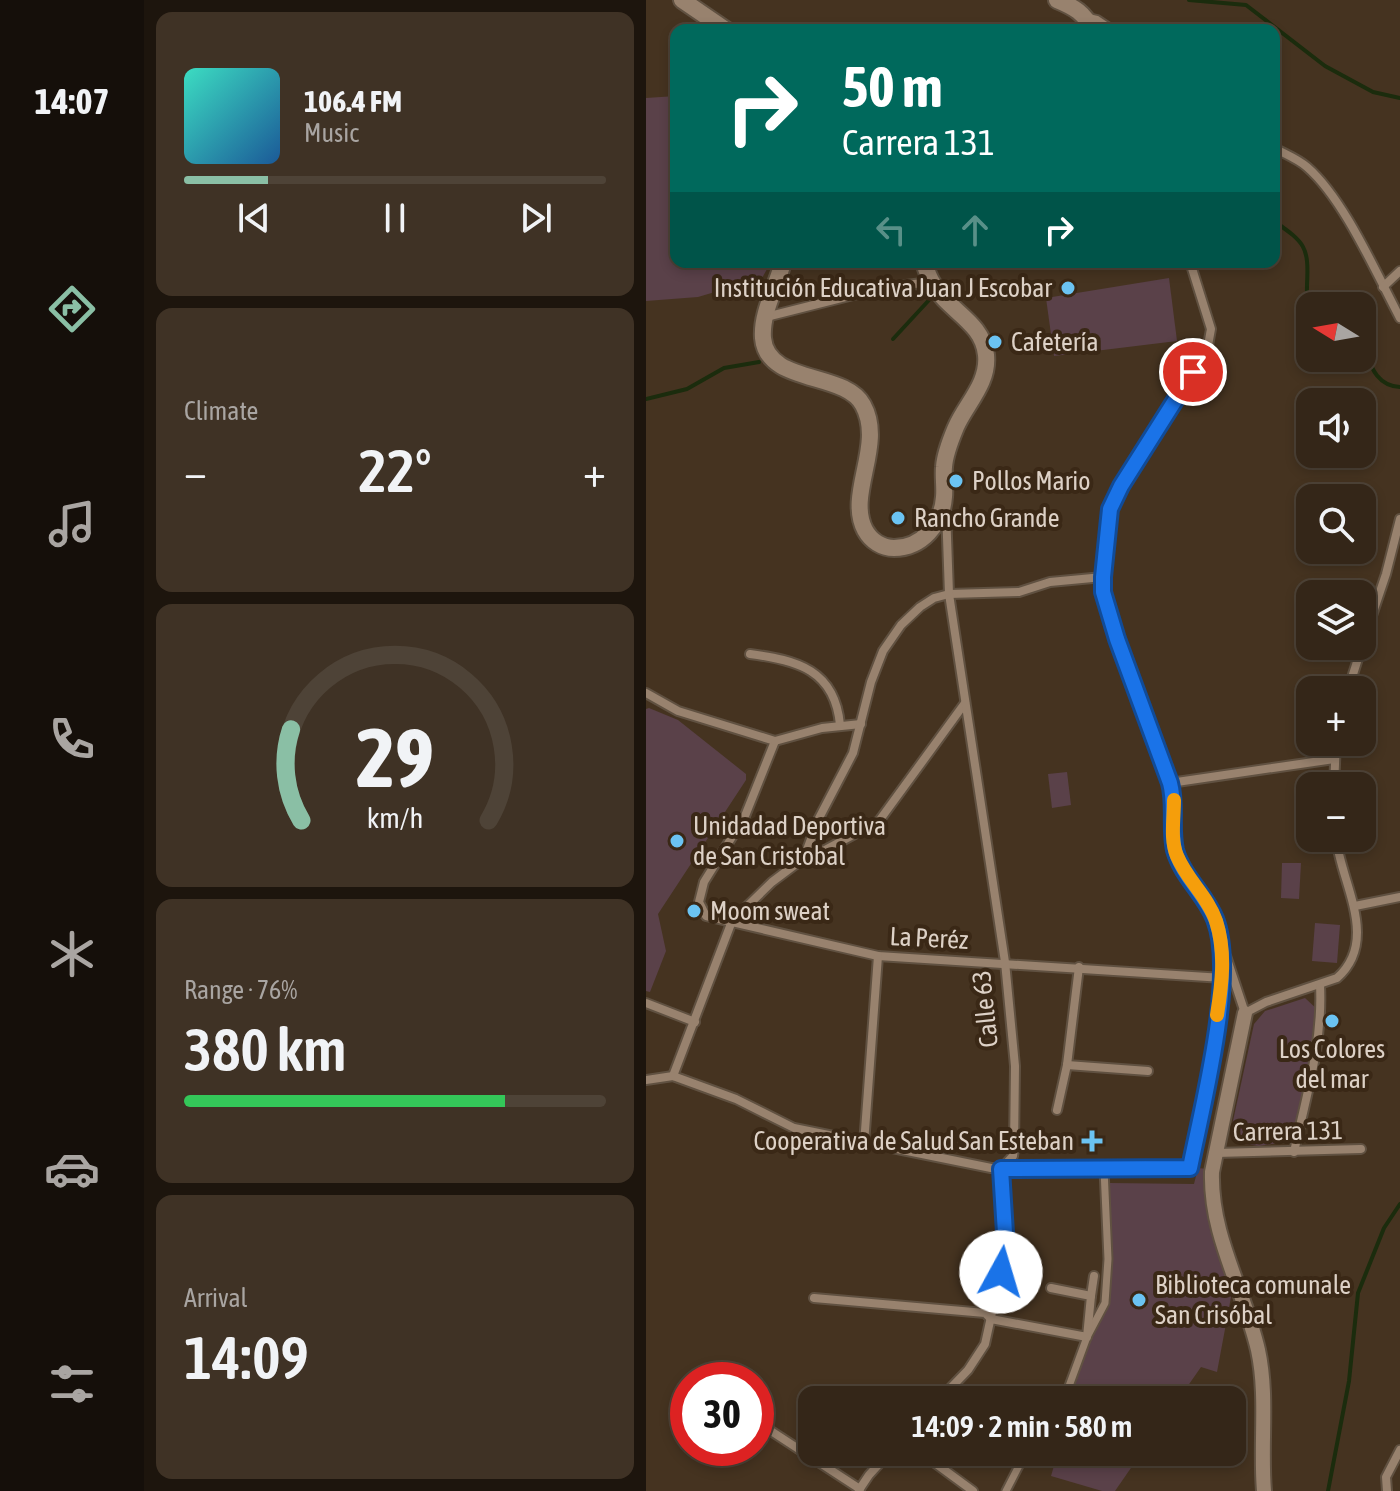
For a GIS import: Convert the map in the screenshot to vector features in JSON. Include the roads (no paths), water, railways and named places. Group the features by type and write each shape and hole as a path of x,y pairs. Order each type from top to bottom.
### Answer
{"main road":[{"path":"682,0 717,24"},
{"path":"1057,0 1075,8 1090,24"},
{"path":"781,268 762,336 765,347 778,364 796,374 854,394 862,403 870,436 861,500 864,529 883,546 895,548 919,542 928,536 944,499 948,444 974,399 987,357 982,337 932,281 927,268"}],"street":[{"path":"1280,151 1306,166 1326,188 1400,318"},
{"path":"1192,268 1211,329 1207,351 1116,497 1109,520 1103,592 1174,796 1173,840 1177,855 1215,919 1245,1013 1211,1192 1220,1242 1252,1324 1259,1354 1263,1390 1264,1491"},
{"path":"1383,287 1400,271"},
{"path":"766,317 881,288 932,281"},
{"name":"Calle 63","path":"944,499 948,529 949,594 1005,962 1015,1066 1013,1156 1001,1169 1006,1249 985,1344 968,1370 953,1386"},
{"path":"1376,604 1399,522"},
{"path":"804,858 818,820 853,753 871,682 883,651 901,625 920,607 934,598 949,594 1019,592 1050,582 1103,577"},
{"path":"750,654 796,662 817,676 838,706 840,725"},
{"path":"646,693 678,711 775,741 840,725 861,724"},
{"path":"673,1076 732,921 772,882 804,858 879,821 965,703"},
{"name":"La Peréz","path":"775,741 745,816 704,882 699,902 706,916 878,956 1223,978"},
{"path":"1334,756 1334,772"},
{"path":"1170,783 1334,759"},
{"path":"1245,1013 1266,1002 1337,978 1352,961 1355,906 1340,852"},
{"path":"1355,906 1400,897"},
{"path":"646,1080 673,1076 736,1099 794,1128 1001,1169 1190,1168 1210,1070 1223,978 1221,940"},
{"path":"864,1144 878,956"},
{"path":"1057,1110 1067,1065 1079,967"},
{"path":"1294,1152 1322,1015 1320,985"},
{"path":"646,1003 695,1022"},
{"path":"1067,1065 1148,1071"},
{"path":"1210,1070 1234,1074"},
{"name":"Carrera 131","path":"1216,1153 1361,1149"},
{"path":"1069,1386 1087,1337 1105,1303 1108,1259 1104,1169"},
{"path":"1087,1337 1094,1276"},
{"path":"1051,1288 1091,1296"},
{"path":"814,1298 985,1313 991,1319 1087,1337"},
{"path":"774,1433 860,1488 873,1491"},
{"path":"1387,1491 1386,1477 1400,1450"},
{"path":"860,1488 878,1466"},
{"path":"939,1466 973,1491"},
{"path":"1006,1491 1019,1466"}],"waterway":[{"path":"1189,0 1246,5 1271,24"},
{"path":"1280,31 1325,66 1373,92 1400,98"},
{"path":"1280,225 1299,241 1306,253 1307,292"},
{"path":"893,339 930,299"},
{"path":"646,399 687,389 724,368 759,362"},
{"path":"1375,372 1385,383 1400,387"},
{"path":"1328,1491 1349,1381 1358,1293 1384,1228 1400,1204"}],"place":[{"name":"Institución Educativa Juan J Escobar","path":"1068,288"},
{"name":"Cafetería","path":"995,342"},
{"name":"Pollos Mario","path":"956,481"},
{"name":"Rancho Grande","path":"898,518"},
{"name":"Unidadad Deportiva de San Cristobal","path":"677,841"},
{"name":"Moom sweat","path":"694,911"},
{"name":"Los Colores del mar","path":"1332,1021"},
{"name":"Cooperativa de Salud San Esteban","path":"1092,1141"},
{"name":"Biblioteca comunale San Crisóbal","path":"1139,1300"}]}
